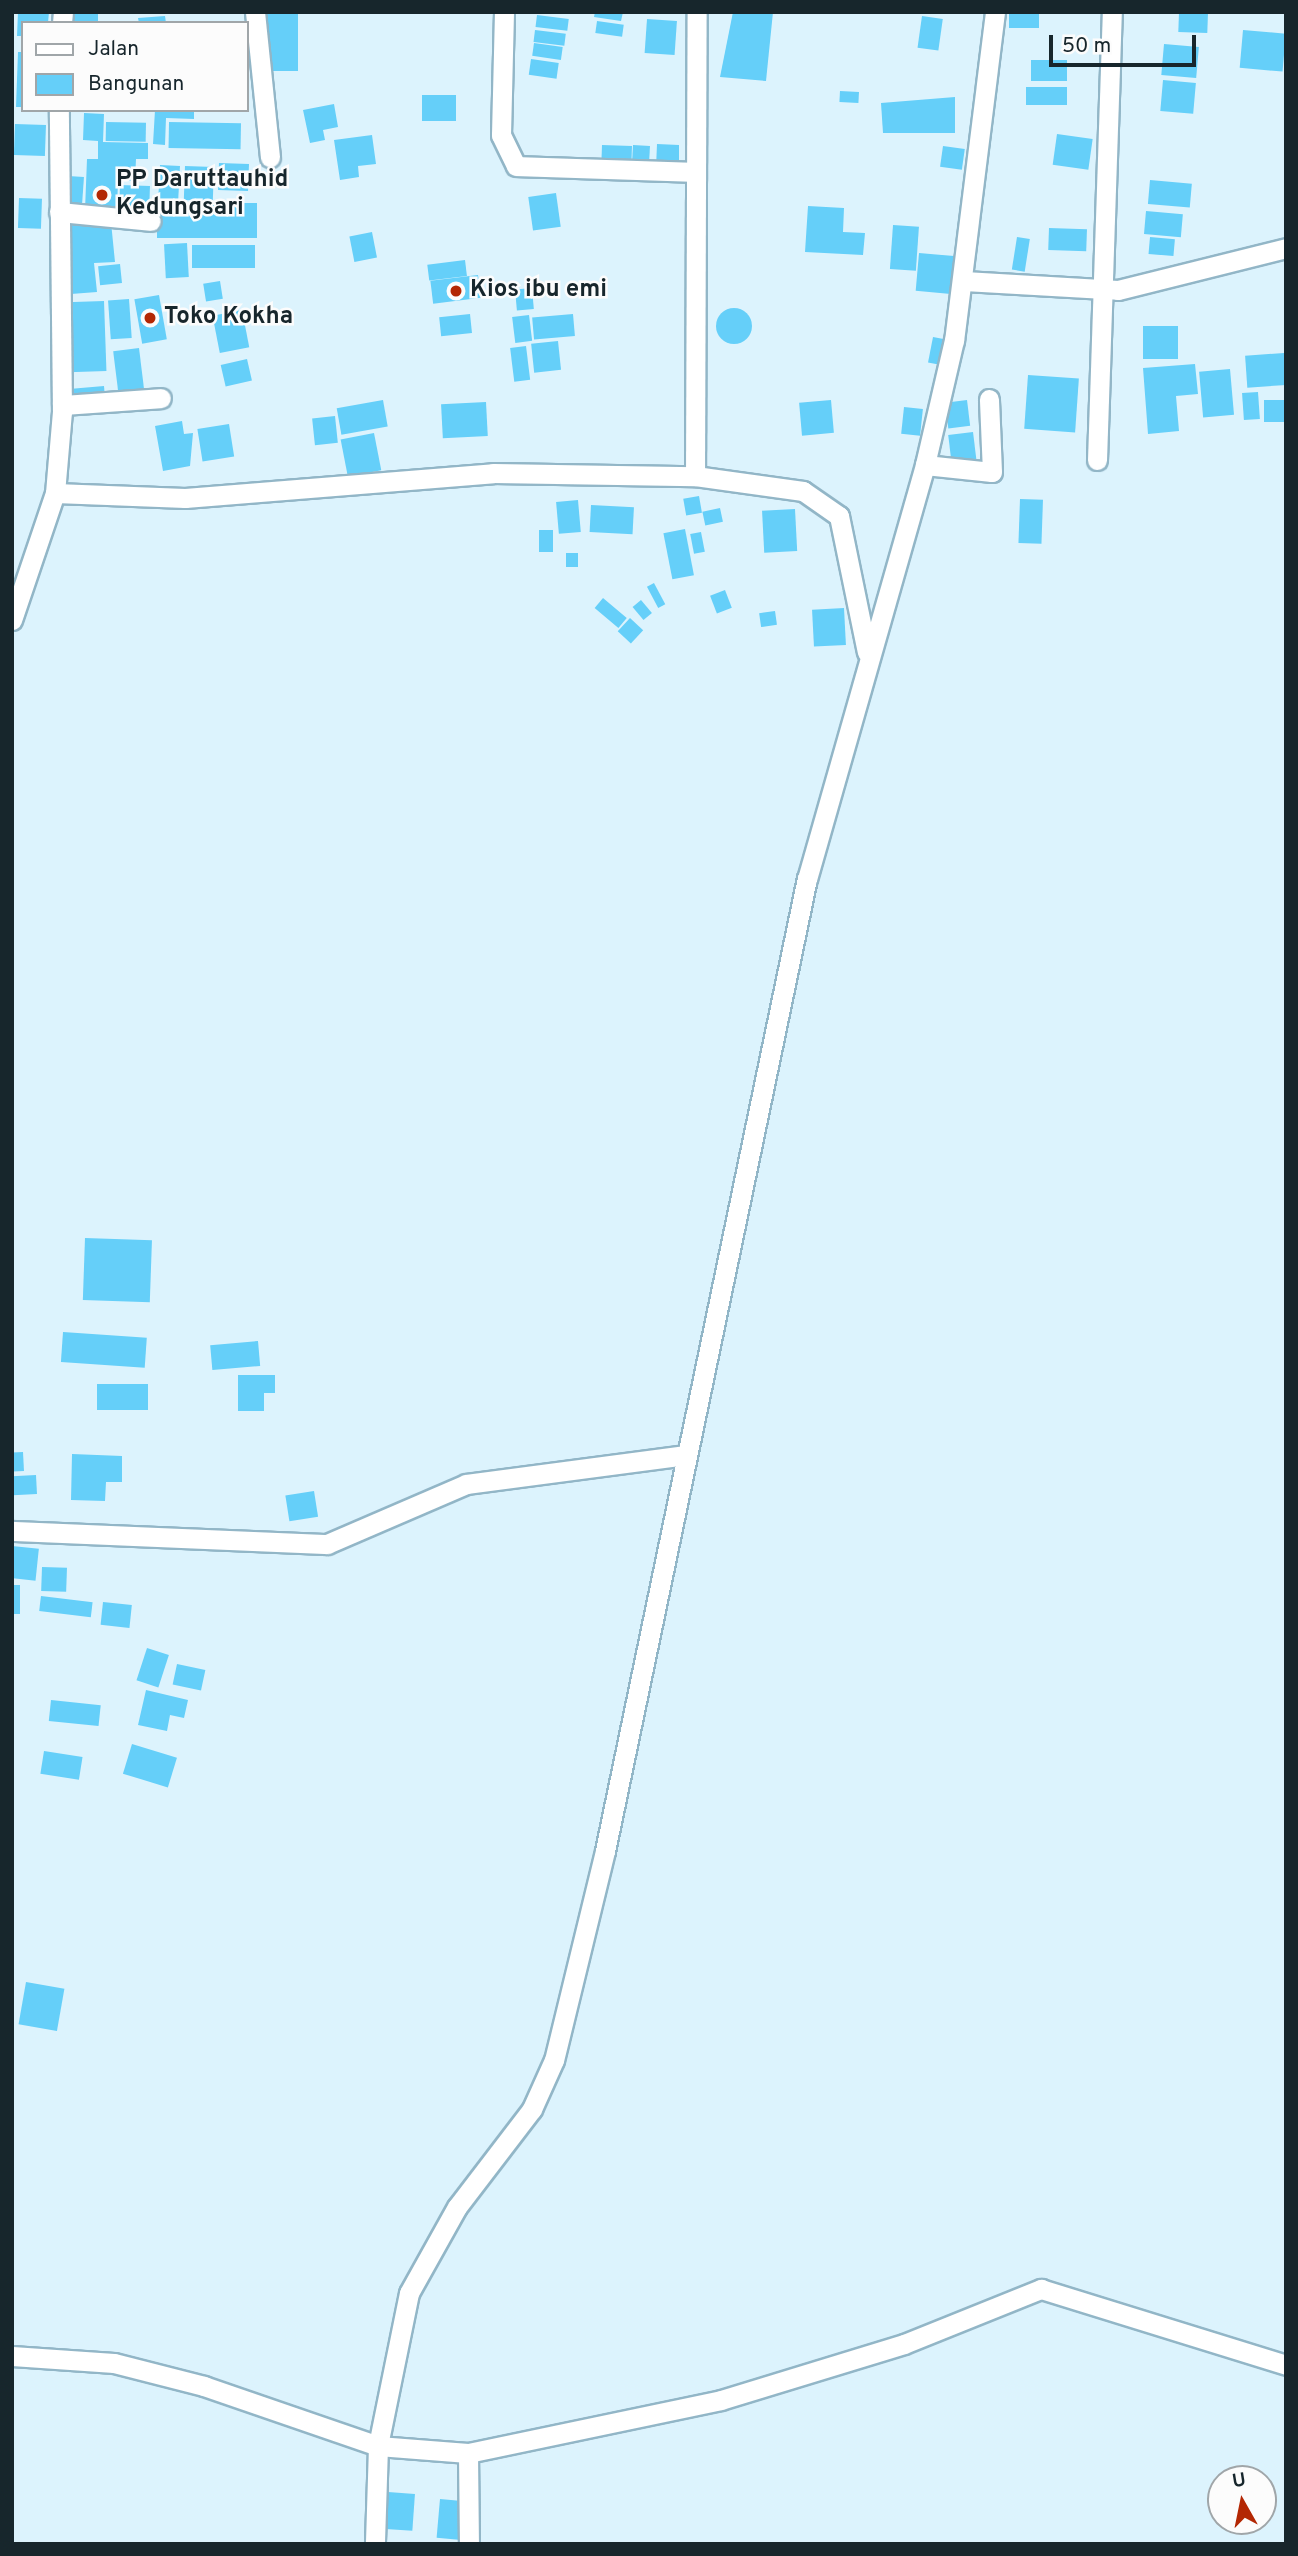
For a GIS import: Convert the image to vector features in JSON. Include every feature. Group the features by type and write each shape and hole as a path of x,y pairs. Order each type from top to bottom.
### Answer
{"street":[{"path":"255,12 270,157"},
{"path":"504,12 501,135 516,166 696,172"},
{"path":"695,477 697,12"},
{"path":"375,2544 378,2446 409,2293 457,2207 533,2109 554,2060 686,1455 807,878 868,656 925,465 964,281 995,12"},
{"path":"1097,460 1107,290 1112,12"},
{"path":"12,620 55,493 62,405 59,112"},
{"path":"59,212 152,221"},
{"path":"964,281 1107,290 1286,248"},
{"path":"62,405 160,398"},
{"path":"925,465 992,472 989,398"},
{"path":"55,493 185,498 493,473 695,477 803,491 839,516 868,656"},
{"path":"12,1531 327,1544 466,1484 686,1455"},
{"path":"12,2356 114,2363 204,2386 378,2446 468,2453 721,2400 904,2344 1041,2289 1286,2365"},
{"path":"468,2453 469,2544"}],"building":[{"path":"18,12 49,12 48,21 21,21 21,36 17,36"},
{"path":"267,12 298,12 298,71 267,71"},
{"path":"595,12 623,12 621,21 594,17"},
{"path":"733,12 773,12 766,81 720,77"},
{"path":"1009,12 1039,12 1039,28 1009,28"},
{"path":"1179,12 1208,13 1207,33 1178,32"},
{"path":"73,14 98,14 98,21 73,21"},
{"path":"537,15 569,19 567,31 536,27"},
{"path":"165,16 166,21 139,21 138,18"},
{"path":"922,16 943,19 938,51 918,48"},
{"path":"647,19 677,21 675,55 645,53"},
{"path":"597,21 624,25 622,37 595,33"},
{"path":"535,30 566,34 564,46 534,42"},
{"path":"1243,30 1286,34 1283,72 1240,68"},
{"path":"534,43 563,47 561,60 532,56"},
{"path":"1164,44 1199,47 1196,78 1161,75"},
{"path":"18,52 21,52 21,107 16,107"},
{"path":"531,59 559,63 557,79 529,75"},
{"path":"1031,60 1067,60 1067,81 1031,81"},
{"path":"1163,80 1196,83 1193,114 1160,111"},
{"path":"1026,87 1067,87 1067,105 1026,105"},
{"path":"840,91 859,92 858,103 839,102"},
{"path":"422,95 456,95 456,121 422,121"},
{"path":"955,97 955,133 883,133 881,103"},
{"path":"334,104 338,127 323,130 325,140 310,143 303,110"},
{"path":"155,112 194,112 194,119 166,118 165,145 153,144"},
{"path":"84,113 104,114 103,142 148,143 148,159 136,159 135,181 118,180 117,211 85,210 87,159 98,159 98,141 83,140"},
{"path":"106,122 146,123 146,142 106,141"},
{"path":"169,122 241,123 241,149 169,148"},
{"path":"15,124 46,125 45,156 14,155"},
{"path":"1057,134 1093,139 1088,170 1053,165"},
{"path":"372,135 376,164 358,166 359,177 340,180 334,140"},
{"path":"657,144 679,145 679,163 656,168"},
{"path":"602,145 632,146 631,167 601,166"},
{"path":"633,145 650,146 649,168 632,167"},
{"path":"943,146 965,149 962,170 940,167"},
{"path":"219,163 249,164 248,191 218,190"},
{"path":"160,165 180,166 178,200 158,199"},
{"path":"185,166 214,167 213,201 184,200"},
{"path":"68,176 84,177 82,205 66,204"},
{"path":"1150,180 1192,184 1190,208 1148,204"},
{"path":"120,185 150,186 149,216 119,215"},
{"path":"556,193 561,227 533,231 528,197"},
{"path":"19,198 42,199 41,229 18,228"},
{"path":"157,203 257,203 257,238 157,238"},
{"path":"808,206 844,208 843,232 865,233 863,255 805,252"},
{"path":"1146,211 1183,214 1181,237 1144,234"},
{"path":"65,222 111,222 115,262 94,263 97,292 71,294"},
{"path":"893,225 919,227 916,271 890,269"},
{"path":"1049,228 1087,229 1086,251 1048,250"},
{"path":"372,232 377,258 354,262 349,236"},
{"path":"1017,237 1030,239 1025,272 1012,270"},
{"path":"1150,237 1175,239 1173,256 1149,254"},
{"path":"187,243 189,277 166,278 164,244"},
{"path":"192,245 255,245 255,268 192,268"},
{"path":"919,253 957,256 954,294 916,291"},
{"path":"465,260 467,276 429,281 427,265"},
{"path":"120,264 122,283 100,285 98,266"},
{"name":"Kios ibu emi","path":"478,275 481,298 433,304 430,281"},
{"path":"220,281 223,299 206,301 203,284"},
{"path":"532,288 534,309 517,310 515,289"},
{"name":"Toko Kokha","path":"159,295 167,339 142,344 134,299"},
{"path":"129,299 132,338 111,339 108,300"},
{"path":"104,301 106,371 68,372 66,302"},
{"path":"734,308 747,313 752,326 747,339 734,344 721,339 716,326 721,313"},
{"path":"242,310 249,347 220,353 213,316"},
{"path":"470,314 472,333 441,336 439,317"},
{"path":"573,314 575,336 534,339 532,318"},
{"path":"529,315 532,341 515,343 512,317"},
{"path":"1143,326 1178,326 1178,359 1143,359"},
{"path":"933,337 949,340 944,366 928,363"},
{"path":"558,341 561,370 534,373 531,344"},
{"path":"526,346 530,380 514,382 510,348"},
{"path":"139,348 144,391 118,394 113,351"},
{"path":"1284,353 1286,385 1247,388 1245,356"},
{"path":"247,359 252,380 226,387 221,365"},
{"path":"1195,364 1198,394 1176,396 1179,431 1148,434 1143,368"},
{"path":"1230,369 1234,415 1203,418 1199,372"},
{"path":"1028,375 1079,379 1075,432 1024,429"},
{"path":"104,386 105,398 73,401 72,389"},
{"path":"1258,392 1260,419 1244,420 1242,393"},
{"path":"383,400 388,427 341,435 337,408"},
{"path":"831,400 834,433 802,436 799,403"},
{"path":"967,400 970,426 948,428 945,403"},
{"path":"1264,400 1286,400 1286,422 1264,422"},
{"path":"486,402 488,436 443,438 441,404"},
{"path":"904,407 923,409 920,436 901,434"},
{"path":"335,416 338,443 315,445 312,418"},
{"path":"182,421 184,434 193,433 190,466 163,471 155,426"},
{"path":"229,424 234,457 203,462 197,429"},
{"path":"973,432 977,465 952,468 948,435"},
{"path":"374,433 381,470 348,477 341,439"},
{"path":"699,496 702,513 686,516 683,499"},
{"path":"1020,499 1043,500 1041,544 1018,543"},
{"path":"578,500 581,532 559,534 556,502"},
{"path":"591,505 634,507 633,534 590,532"},
{"path":"720,508 723,522 705,525 702,512"},
{"path":"795,509 797,551 764,553 762,511"},
{"path":"685,529 694,575 672,579 663,533"},
{"path":"539,530 553,530 553,552 539,552"},
{"path":"701,532 705,552 694,554 690,534"},
{"path":"566,553 578,553 578,567 566,567"},
{"path":"654,583 665,604 658,608 647,587"},
{"path":"725,590 732,608 717,613 710,596"},
{"path":"603,598 627,618 618,628 595,608"},
{"path":"641,600 652,613 644,620 633,607"},
{"path":"844,608 846,645 814,647 812,610"},
{"path":"775,611 777,625 761,627 759,613"},
{"path":"630,618 643,630 631,643 618,631"},
{"path":"85,1238 152,1240 150,1302 83,1300"},
{"path":"63,1332 147,1338 145,1368 61,1362"},
{"path":"258,1341 260,1366 212,1370 210,1345"},
{"path":"238,1375 275,1375 275,1393 264,1393 264,1411 238,1411"},
{"path":"97,1384 148,1384 148,1410 97,1410"},
{"path":"23,1452 24,1471 13,1472 12,1453"},
{"path":"72,1454 122,1456 122,1482 106,1482 105,1501 71,1500"},
{"path":"36,1475 37,1494 13,1495 12,1476"},
{"path":"314,1491 318,1517 289,1521 285,1496"},
{"path":"12,1546 39,1549 36,1581 12,1578"},
{"path":"42,1567 67,1568 66,1592 41,1591"},
{"path":"12,1585 20,1585 20,1614 12,1614"},
{"path":"41,1596 93,1602 91,1617 39,1611"},
{"path":"103,1602 132,1605 129,1628 101,1625"},
{"path":"147,1648 169,1655 158,1687 136,1680"},
{"path":"177,1664 205,1670 201,1691 173,1685"},
{"path":"146,1690 188,1700 184,1718 170,1715 167,1731 138,1725"},
{"path":"51,1700 101,1705 99,1726 49,1721"},
{"path":"132,1744 177,1758 168,1787 123,1774"},
{"path":"44,1751 83,1757 79,1780 40,1774"},
{"path":"26,1982 64,1989 57,2031 19,2024"},
{"path":"388,2492 415,2494 412,2531 385,2529"},
{"path":"440,2499 462,2501 459,2540 437,2538"}],"place":[{"name":"PP Daruttauhid Kedungsari","path":"102,195"},
{"name":"Kios ibu emi","path":"456,291"},
{"name":"Toko Kokha","path":"150,318"}]}
